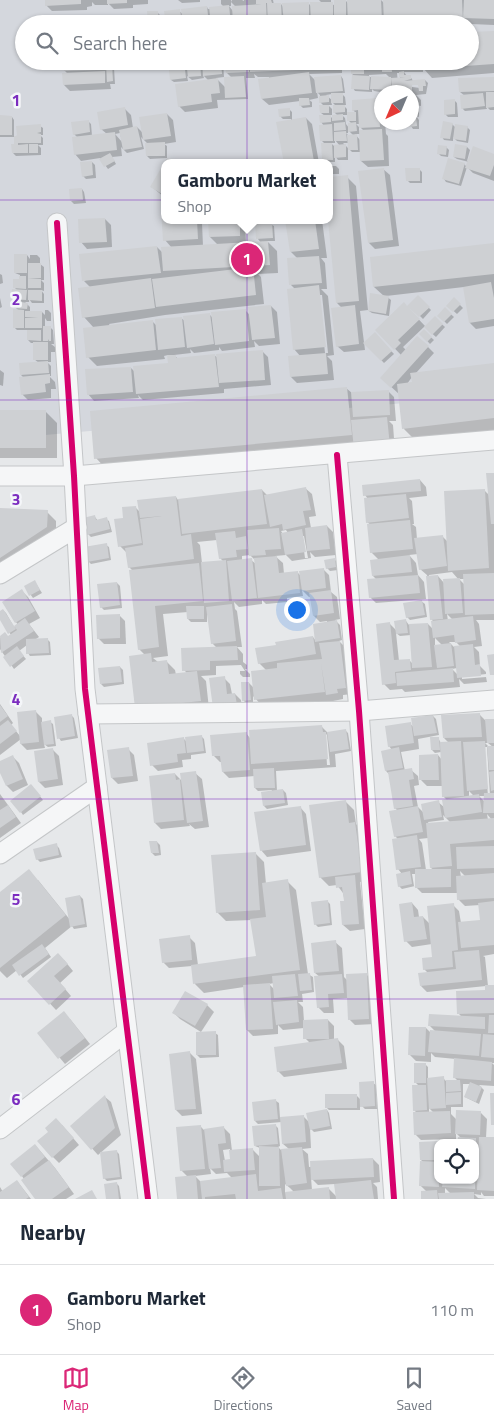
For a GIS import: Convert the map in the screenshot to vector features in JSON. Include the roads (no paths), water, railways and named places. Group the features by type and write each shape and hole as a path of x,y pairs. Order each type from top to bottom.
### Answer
{"street":[{"path":"57,222 74,476 85,689 148,1199"},
{"path":"0,476 74,476 494,440"},
{"path":"337,454 359,710 394,1199"},
{"path":"0,574 77,527"},
{"path":"88,714 359,710 494,700"},
{"path":"0,854 97,787"},
{"path":"0,1129 126,1032"}],"place":[{"name":"Gamboru Market","path":"247,259"}]}
